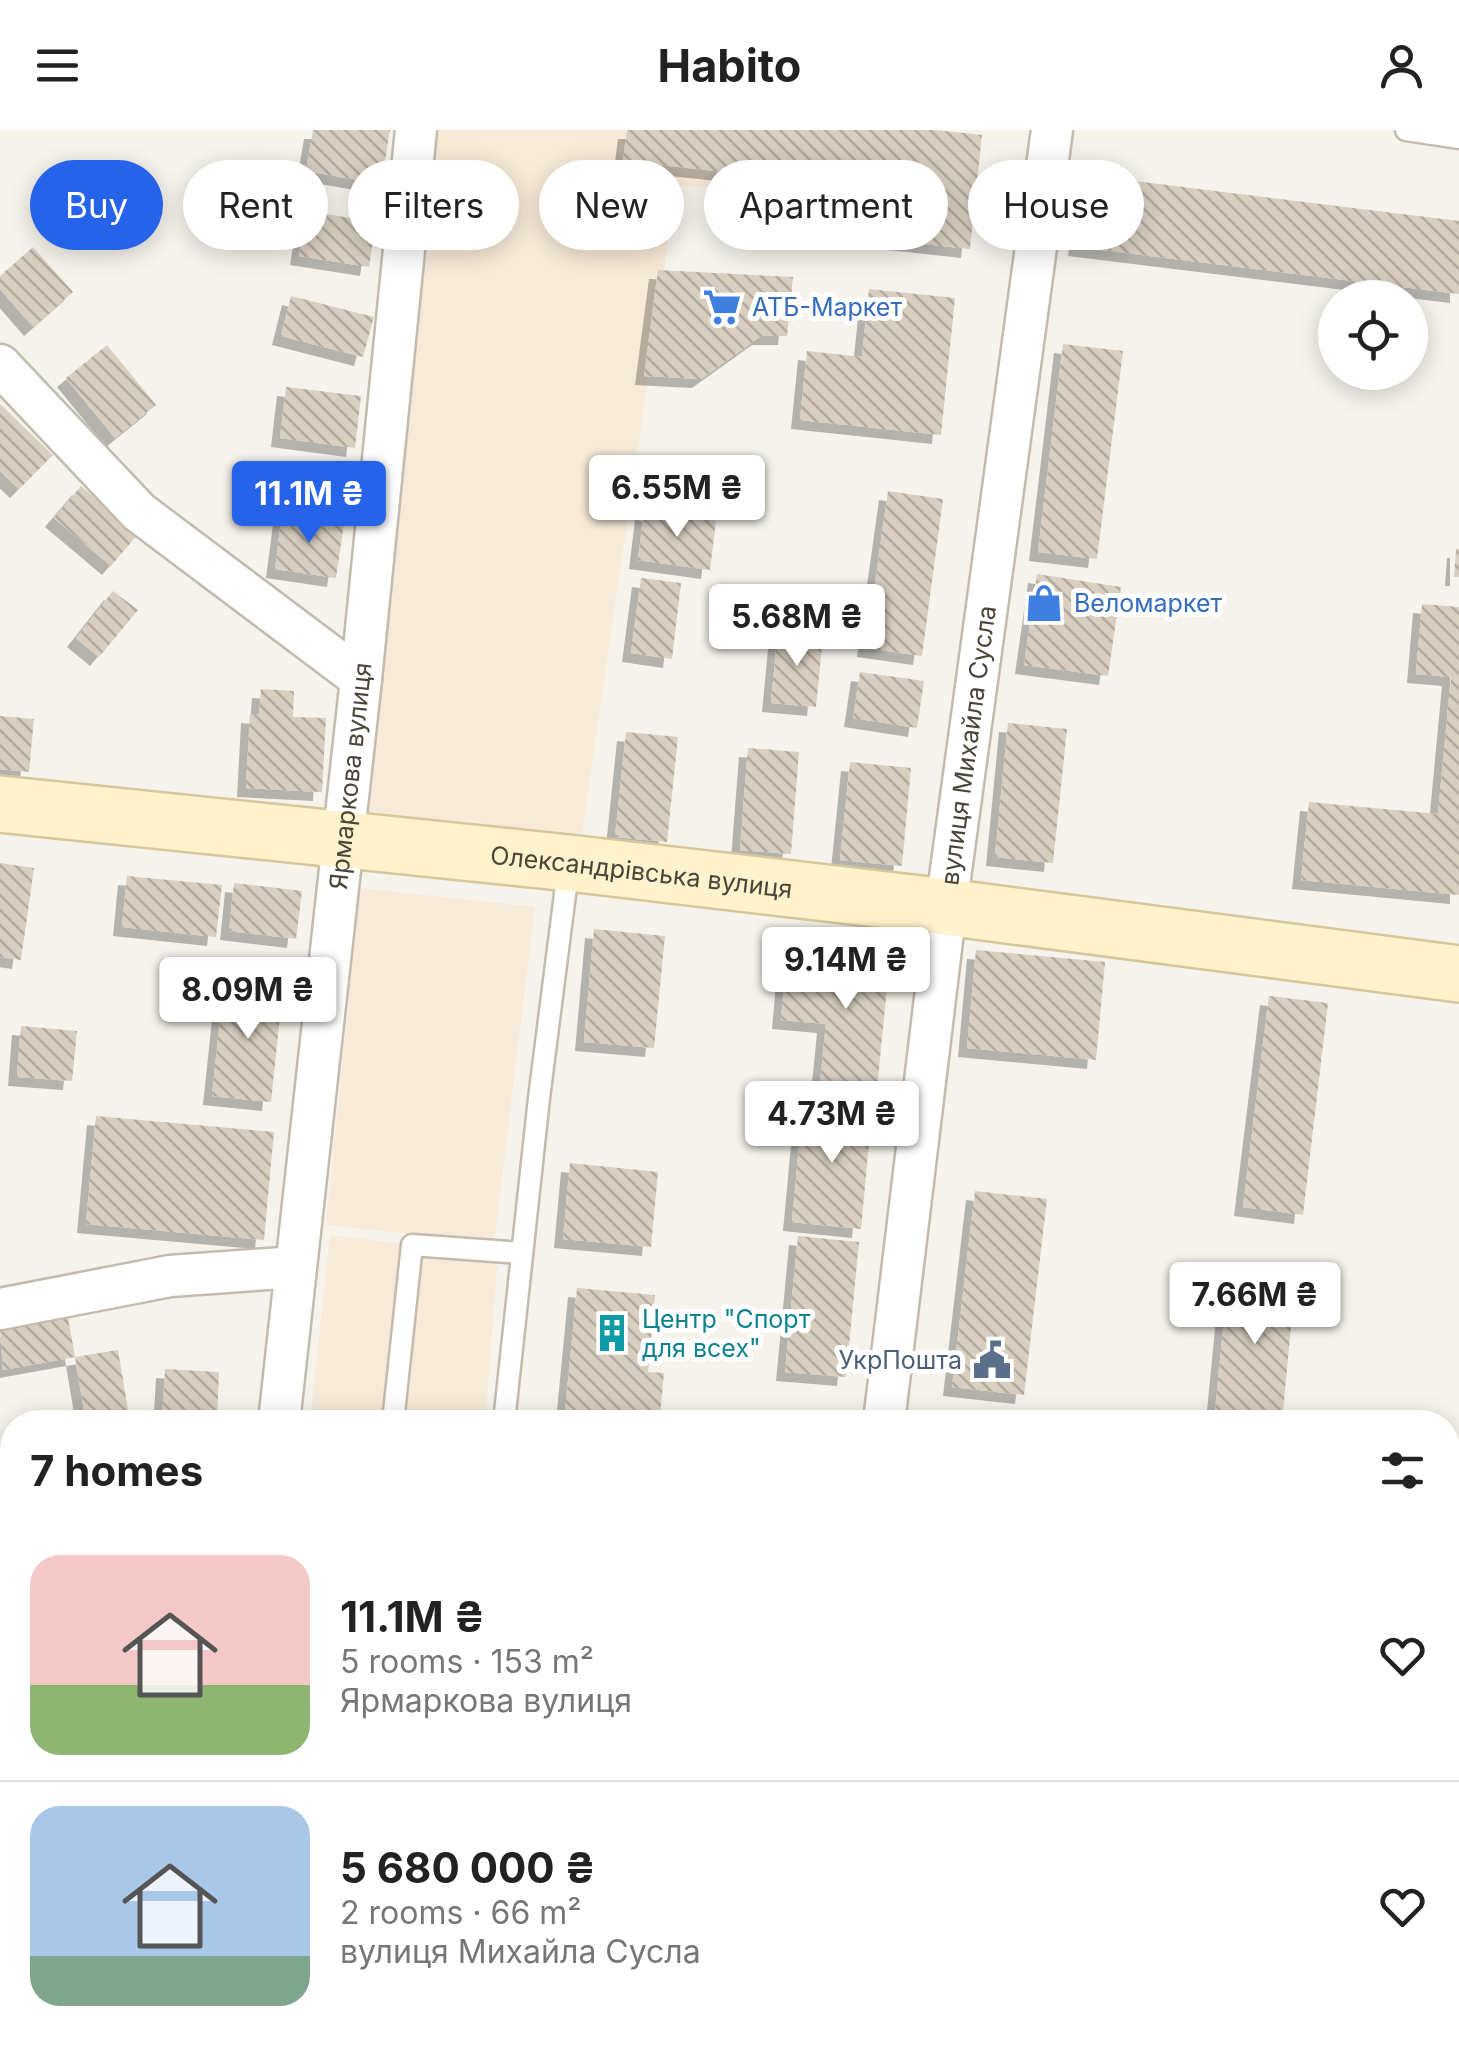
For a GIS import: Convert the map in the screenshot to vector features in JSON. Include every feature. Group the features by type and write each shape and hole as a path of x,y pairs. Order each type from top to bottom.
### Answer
{"main road":[{"name":"Олександрівська вулиця","path":"0,804 946,907 1459,974"}],"street":[{"name":"Ярмаркова вулиця","path":"280,1410 361,679 416,130"},
{"name":"вулиця Михайла Сусла","path":"885,1410 946,907 1052,130"},
{"path":"0,366 139,512 361,679"},
{"path":"0,1309 170,1276 296,1267"}],"lane":[{"path":"1414,130 1459,138"},
{"path":"505,1410 538,1098 569,864"},
{"path":"394,1410 412,1245 522,1252"}],"shaded area":[{"path":"439,130 775,130 773,160 704,160 704,186 684,186 684,160 539,160 539,250 667,250 582,833 365,820 426,250 519,250 519,160 436,160"},
{"path":"360,888 535,907 494,1243 326,1225"},
{"path":"330,1235 498,1256 486,1410 311,1410"}],"building":[{"path":"313,130 390,130 385,160 348,160 348,178 328,175 328,160 308,160"},
{"path":"627,130 935,130 982,135 979,160 968,160 968,249 948,247 948,160 704,160 704,170 684,168 684,160 623,160"},
{"path":"1144,182 1459,221 1459,294 1428,290 1428,280 1345,280 1101,250 1144,250"},
{"path":"328,214 348,218 348,250 372,250 369,267 299,256 300,250 328,250"},
{"path":"30,250 36,250 73,292 33,327 0,289 0,276"},
{"name":"АТБ-Маркет","path":"658,270 793,277 787,336 761,336 701,379 644,376"},
{"path":"869,289 955,298 941,435 800,420 807,351 862,357"},
{"path":"291,296 374,317 363,357 281,336"},
{"path":"1063,344 1123,351 1097,559 1038,552"},
{"path":"107,345 156,405 115,438 66,378"},
{"path":"286,387 361,396 355,448 280,438"},
{"path":"0,404 53,455 19,489 0,471"},
{"path":"81,486 138,534 111,566 54,518"},
{"path":"888,491 943,499 922,656 866,648"},
{"path":"644,511 716,521 710,570 638,560"},
{"path":"282,515 344,524 336,578 275,569"},
{"path":"1459,549 1459,577 1454,577"},
{"path":"1037,574 1121,587 1108,676 1024,665"},
{"path":"641,578 681,583 672,659 631,653"},
{"path":"113,591 138,610 99,657 76,638"},
{"path":"1422,604 1459,607 1459,895 1301,880 1309,802 1438,814 1451,677 1416,674"},
{"path":"778,630 823,635 816,707 771,703"},
{"path":"860,672 924,681 917,728 853,718"},
{"path":"261,689 294,691 293,717 326,718 322,792 246,788 250,714 259,715"},
{"path":"0,716 34,719 29,772 0,769"},
{"path":"1008,723 1067,729 1053,863 995,857"},
{"path":"626,732 678,737 667,842 615,837"},
{"path":"748,748 799,752 791,854 740,850"},
{"path":"850,762 911,768 902,866 840,860"},
{"path":"0,863 34,868 21,960 0,957"},
{"path":"127,876 222,885 216,937 122,927"},
{"path":"234,883 302,891 296,939 229,931"},
{"path":"594,929 665,936 654,1048 584,1042"},
{"path":"834,942 891,947 877,1089 820,1084 826,1024 781,1020 785,975 831,980"},
{"path":"976,950 1105,962 1096,1060 967,1048"},
{"path":"224,982 283,988 271,1102 212,1096"},
{"path":"1269,996 1328,1003 1303,1215 1243,1207"},
{"path":"21,1026 77,1031 72,1081 17,1077"},
{"path":"803,1104 872,1110 861,1229 792,1222"},
{"path":"96,1116 274,1132 264,1240 86,1224"},
{"path":"570,1163 658,1172 651,1247 563,1239"},
{"path":"975,1191 1047,1199 1024,1395 952,1387"},
{"path":"798,1236 859,1242 846,1377 785,1372"},
{"path":"1229,1268 1296,1274 1283,1410 1215,1410"},
{"name":"Центр \"Спорт для всех\"","path":"577,1288 655,1295 648,1372 664,1373 660,1410 565,1410"},
{"path":"68,1318 75,1357 3,1370 0,1330"},
{"path":"118,1350 128,1410 84,1410 75,1357"},
{"path":"165,1369 219,1372 217,1410 163,1410"}],"place":[{"name":"АТБ-Маркет","path":"722,307"},
{"name":"Веломаркет","path":"1044,603"},
{"name":"Центр \"Спорт для всех\"","path":"612,1333"},
{"name":"УкрПошта","path":"992,1360"}]}
